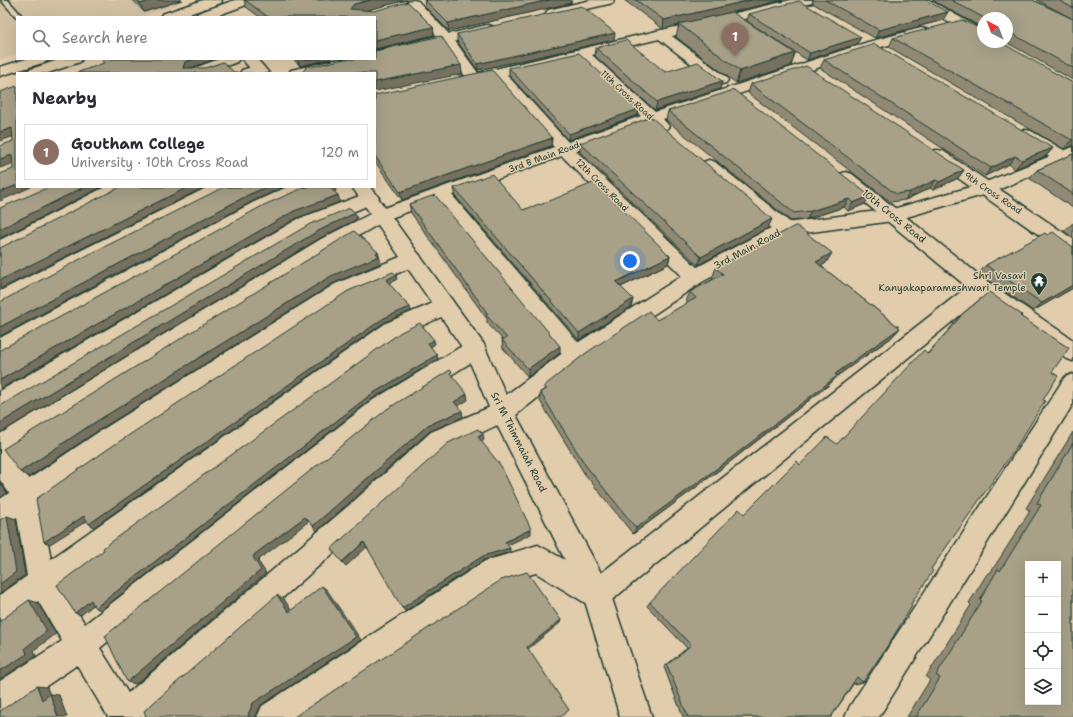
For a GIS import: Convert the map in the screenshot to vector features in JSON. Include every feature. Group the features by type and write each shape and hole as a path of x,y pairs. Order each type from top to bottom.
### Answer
{"street":[{"path":"198,12 216,0"},
{"path":"173,16 198,12 247,0"},
{"path":"539,17 608,0"},
{"path":"920,0 977,33"},
{"path":"398,8 419,3 447,39 474,78"},
{"path":"451,83 581,52 804,3"},
{"path":"732,19 750,31"},
{"name":"3rd B Main Road","path":"371,200 440,193 652,118 741,96 812,72 866,41 958,22"},
{"path":"376,55 500,26"},
{"path":"661,34 741,96"},
{"path":"866,41 893,57"},
{"name":"11th Cross Road","path":"581,52 670,134"},
{"path":"787,56 812,72"},
{"path":"0,72 39,60"},
{"path":"36,72 72,60"},
{"path":"197,72 229,60"},
{"path":"300,72 354,60"},
{"name":"12th Cross Road","path":"497,73 565,149 695,277"},
{"path":"0,84 16,78"},
{"path":"1014,129 1067,154"},
{"name":"9th Cross Road","path":"922,145 1073,248"},
{"path":"694,154 785,230"},
{"name":"3rd Main Road","path":"130,717 440,440 502,412 576,354 695,277 785,230 893,215 987,188 1067,154"},
{"name":"10th Cross Road","path":"832,167 981,287 1073,352"},
{"path":"0,248 118,188"},
{"path":"0,300 82,257 221,188"},
{"path":"0,348 260,206 301,188"},
{"path":"440,193 576,354"},
{"path":"0,403 305,224 371,200"},
{"path":"0,447 328,244 371,200"},
{"name":"Sri M Thimmaiah Road","path":"371,200 475,349 502,412 597,594 636,717"},
{"path":"0,514 26,495 342,288 412,259"},
{"path":"273,717 495,570 538,559 597,594 981,287"},
{"path":"0,612 394,329 444,306"},
{"path":"0,699 81,645 381,407 475,349"},
{"path":"861,717 1073,384"},
{"path":"0,460 26,495 42,582 81,645 130,717"}],"lane":[{"path":"0,1 4,0 19,16"}],"shaded area":[{"path":"0,0 173,0 178,4 143,16 16,16 16,55 0,60"}],"building":[{"path":"137,0 152,0 140,4"},
{"path":"245,0 371,0 354,4 350,9 374,11 408,2 433,27 376,40 376,16 267,16"},
{"path":"425,0 549,0 448,23"},
{"path":"636,0 751,0 664,20"},
{"path":"825,0 925,0 948,12 879,30"},
{"path":"951,0 1033,0 1073,19 1073,68 1013,34 1013,12 977,12 977,14"},
{"path":"1058,0 1073,0 1073,8"},
{"path":"799,1 861,37 810,53 749,14"},
{"path":"582,6 615,33 477,64 457,34"},
{"path":"732,12 795,53 740,71 679,24"},
{"path":"962,20 977,27 977,48 1011,48 1073,83 1073,140 1072,140 893,38"},
{"path":"441,36 461,65 376,82 376,72 302,72 306,68 304,66 314,66 340,60 376,60 376,51"},
{"path":"626,40 665,72 698,62 722,81 657,102 596,48"},
{"path":"875,44 1053,148 1022,160 1015,156 991,168 824,60"},
{"path":"579,53 639,109 569,134 509,68"},
{"path":"191,60 185,62 183,68 205,68 223,62 234,72 79,72 104,63 102,61"},
{"path":"806,66 964,170 939,182 936,180 910,192 896,194 751,84"},
{"path":"492,70 552,138 400,192 376,157 376,95"},
{"path":"16,86 16,185 0,192 0,174 13,169 12,155 0,159 0,146 13,141 12,128 0,132 0,92"},
{"path":"734,90 870,196 853,203 849,199 811,211 794,213 668,111"},
{"path":"651,117 772,219 701,257 580,143"},
{"path":"1073,154 1073,194 1037,170"},
{"path":"492,174 523,210 539,204 540,205 595,182 670,256 616,282 633,299 579,333 454,188"},
{"path":"47,188 82,188 0,229 0,208"},
{"path":"118,188 186,188 0,280 0,248"},
{"path":"222,188 265,188 250,194 0,327 0,302 84,257"},
{"path":"303,188 330,188 338,195 294,211 0,380 0,350 264,205"},
{"path":"435,195 560,346 528,369 502,340 507,338 486,315 488,314 409,204"},
{"path":"350,208 355,213 318,231 0,423 0,406 310,224"},
{"path":"795,226 832,253 816,262 900,328 835,374 837,376 727,461 636,528 586,466 540,392 547,389 544,386 586,353 649,311 657,320 696,298 690,292 723,274 716,268"},
{"path":"354,231 378,252 376,253 379,256 331,276 89,426 20,472 3,449"},
{"path":"1053,232 1073,247 1073,285 1042,303 986,265 1045,233 1047,235"},
{"path":"393,272 396,275 386,280 410,307 384,318 89,524 84,516 44,542 36,499 111,447 348,291"},
{"path":"989,292 1022,315 1020,316 1069,348 1052,372 1058,376 1043,400 1045,401 1013,452 931,569 933,571 911,604 912,606 863,682 857,677 831,717 688,717 667,665 691,645 650,602 739,509 744,514 797,461 800,465 827,437 837,444 924,350 928,354 960,316"},
{"path":"420,323 434,340 428,343 437,355 370,395 95,608 91,600 75,613 57,585 104,550 103,548 401,332"},
{"path":"450,370 452,372 450,373 467,394 454,402 462,411 428,425 313,526 305,517 255,554 253,557 261,570 127,682 105,636 387,409"},
{"path":"478,429 483,434 478,437 501,466 531,529 505,542 510,548 483,556 402,608 364,542 342,562 331,549 448,443"},
{"path":"1073,443 1073,717 916,717 940,678 936,675 982,601 980,600 998,569 1000,571 1041,505 1037,503"},
{"path":"7,516 16,572 0,584 0,520"},
{"path":"527,572 561,620 527,647 569,710 561,717 294,717 501,580"},
{"path":"322,586 356,637 253,703 248,715 249,717 146,717 144,711 277,595 289,612"},
{"path":"29,600 47,631 25,648 27,654 0,671 0,621"},
{"path":"37,686 42,700 50,694 58,717 0,717 0,711"}],"place":[{"name":"Goutham College","path":"735,56"},
{"name":"Shri Vasavi Kanyakaparameshwari Temple","path":"1039,296"}]}
